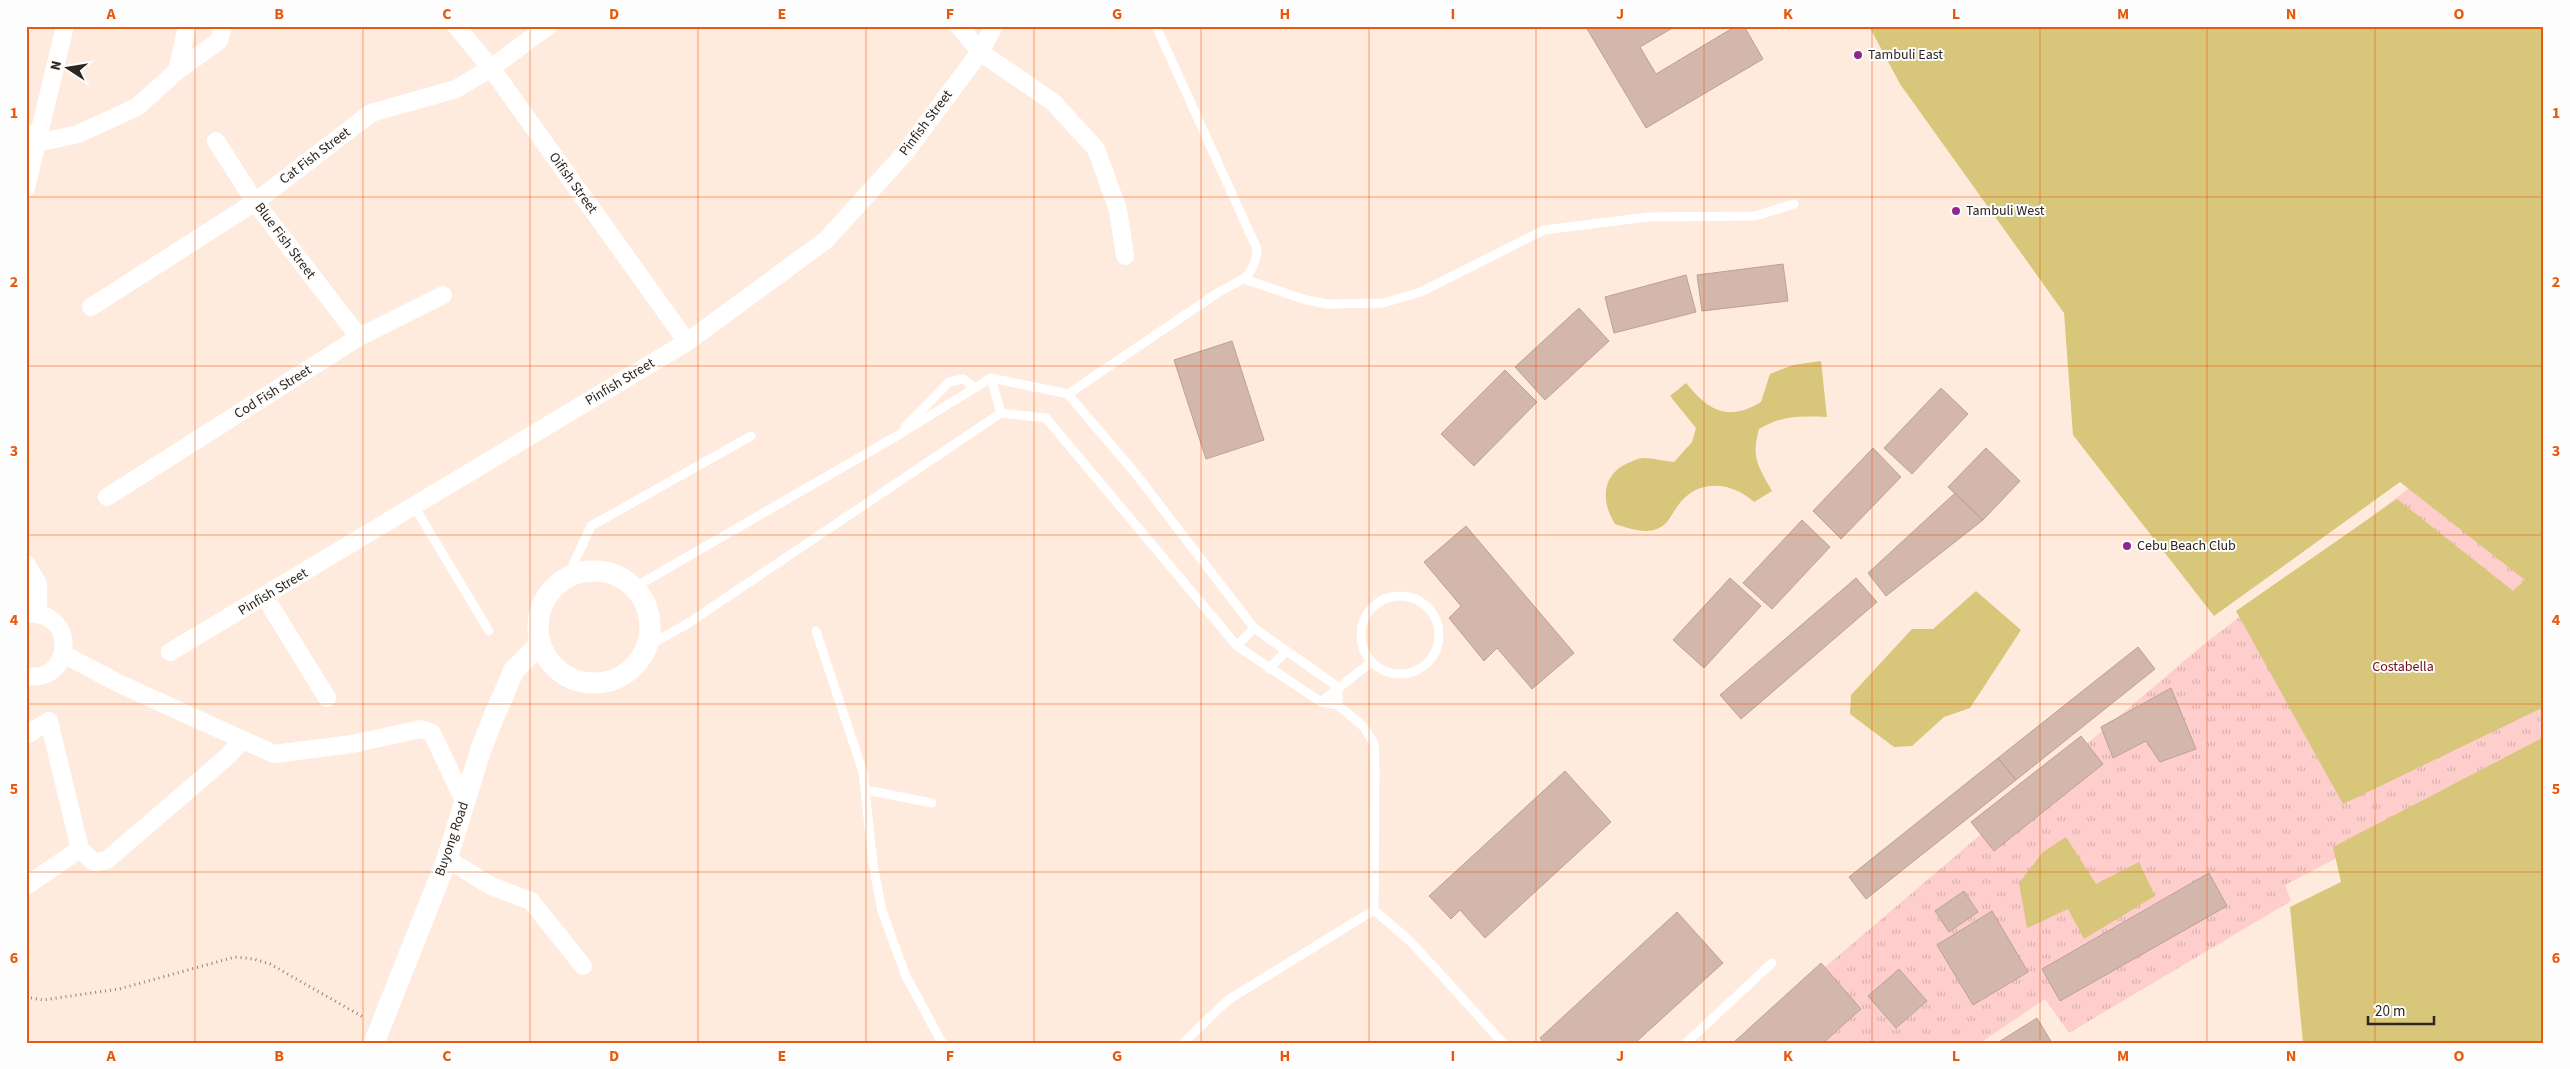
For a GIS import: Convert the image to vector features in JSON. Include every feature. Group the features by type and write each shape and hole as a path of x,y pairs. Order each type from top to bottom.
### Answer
{"street":[{"path":"26,188 32,138 65,26"},
{"path":"177,71 187,26"},
{"path":"32,138 78,134 138,106 177,71 219,41 222,26"},
{"name":"Oifish Street","path":"456,26 490,68 687,342"},
{"name":"Cat Fish Street","path":"91,306 255,202 371,113 456,89 490,68 548,26"},
{"path":"959,26 980,52 1053,102 1096,149 1118,210 1125,256"},
{"name":"Pinfish Street","path":"170,652 687,342 826,240 904,154 980,52 994,26"},
{"name":"Blue Fish Street","path":"216,141 255,202 359,337"},
{"name":"Cod Fish Street","path":"107,496 359,337 443,295"},
{"path":"26,558 26,564 38,584 32,614 54,621 60,628 63,636 63,654 52,671 43,675 26,676"},
{"path":"609,572 635,587 644,599 650,614 651,630 648,646 632,669 620,678 593,683 581,681 567,675 550,661 540,644 538,624 544,600 566,578 579,573 609,572"},
{"path":"265,596 328,698"},
{"name":"Buyong Road","path":"377,1035 447,859 481,749 514,670 540,644"},
{"path":"63,654 120,684 274,754 352,744 421,729 432,733 465,803"},
{"path":"26,735 49,721 80,849 94,862 107,860 228,756 242,740"},
{"path":"26,886 80,849"},
{"path":"447,859 491,886 531,901 583,966"}],"lane":[{"path":"1068,394 1219,292 1244,279 1256,266 1257,249 1156,26"},
{"path":"1244,279 1306,300 1329,304 1383,303 1421,292 1544,230 1648,217 1756,216 1794,204"},
{"path":"991,378 1002,413"},
{"path":"635,587 895,437 991,378 1068,394 1135,474 1254,628 1285,652 1338,687"},
{"path":"895,437 949,382 963,379 975,388"},
{"path":"648,646 687,624 1002,413 1046,418 1237,646 1321,702 1338,706 1364,728 1374,744 1374,910 1411,942 1503,1043"},
{"path":"566,578 591,526 751,436"},
{"path":"414,506 489,631"},
{"path":"1391,595 1418,599 1437,620 1438,648 1433,655 1421,670 1394,676 1370,663 1359,637 1368,610 1391,595"},
{"path":"1237,646 1254,628"},
{"path":"816,631 855,744 866,790 873,864 882,911 906,976 942,1043"},
{"path":"1269,669 1285,652"},
{"path":"1321,702 1370,663"},
{"path":"1338,687 1338,706"},
{"path":"866,790 932,803"},
{"path":"1183,1043 1228,1000 1374,910"},
{"path":"1686,1043 1772,963"}],"path":[{"path":"26,997 43,1000 119,989 220,960 235,957 254,958 270,964 377,1035"}],"green space":[{"name":"Costabella","path":"2463,447 2544,595 2544,750 2285,885 2291,901 2069,1033 2045,999 1980,1043 1736,1043 2204,644"}],"shaded area":[{"path":"1869,26 2544,26 2544,707 2343,804 2236,611 2397,499 2513,591 2525,580 2400,482 2214,616 2073,435 2064,313 1900,84"},
{"path":"1821,361 1827,417 1792,417 1776,421 1759,429 1756,447 1757,462 1772,491 1754,502 1745,495 1725,487 1704,487 1694,491 1685,498 1667,522 1657,529 1642,531 1615,524 1610,516 1606,498 1608,482 1613,474 1619,468 1639,458 1674,462 1692,442 1696,428 1670,396 1686,383 1694,393 1711,407 1720,411 1739,411 1761,402 1770,374 1793,365"},
{"path":"1976,591 2021,630 1970,708 1944,717 1912,746 1894,747 1850,714 1851,695 1912,629 1933,629"},
{"path":"2544,737 2544,1043 2303,1043 2290,907 2341,882 2333,847"},
{"path":"2066,837 2096,884 2139,862 2155,896 2084,939 2068,909 2027,928 2019,883 2043,852"}],"building":[{"path":"1676,26 1640,47 1656,74 1736,26 1744,26 1763,59 1646,128 1586,27"},
{"path":"1783,264 1788,301 1702,311 1697,275"},
{"path":"1686,275 1696,312 1614,333 1605,297"},
{"path":"1579,308 1609,341 1545,400 1515,367"},
{"path":"1232,341 1264,440 1206,459 1174,360"},
{"path":"1505,370 1537,402 1474,466 1441,434"},
{"path":"1941,388 1968,414 1912,474 1884,448"},
{"path":"1873,448 1901,477 1841,539 1813,511"},
{"path":"1986,448 2020,481 1983,520 1948,487"},
{"path":"1955,493 1983,520 1886,596 1868,573"},
{"path":"1802,520 1830,547 1772,609 1743,583"},
{"path":"1466,526 1574,653 1532,689 1497,648 1484,661 1449,618 1461,606 1424,562"},
{"path":"1730,578 1761,606 1704,668 1673,640"},
{"path":"1856,578 1877,602 1741,719 1720,695"},
{"path":"2138,647 2155,669 2016,780 1998,758"},
{"path":"2171,688 2196,749 2160,762 2146,741 2113,758 2101,727"},
{"path":"2081,736 2103,764 1994,851 1971,822"},
{"path":"1998,758 2016,780 1866,899 1849,877"},
{"path":"1565,771 1611,822 1485,938 1460,910 1451,919 1429,896"},
{"path":"2209,873 2227,906 2060,1001 2042,969"},
{"path":"1964,891 1978,912 1949,932 1935,911"},
{"path":"1992,911 2028,972 1973,1005 1937,945"},
{"path":"1677,912 1723,963 1635,1043 1544,1043 1540,1038"},
{"path":"1821,963 1861,1009 1823,1043 1733,1043"},
{"path":"1899,969 1927,1001 1896,1028 1868,996"},
{"path":"2037,1018 2052,1043 1997,1043"}],"place":[{"name":"Tambuli East","path":"1858,55"},
{"name":"Tambuli West","path":"1956,211"},
{"name":"Cebu Beach Club","path":"2127,546"}]}
